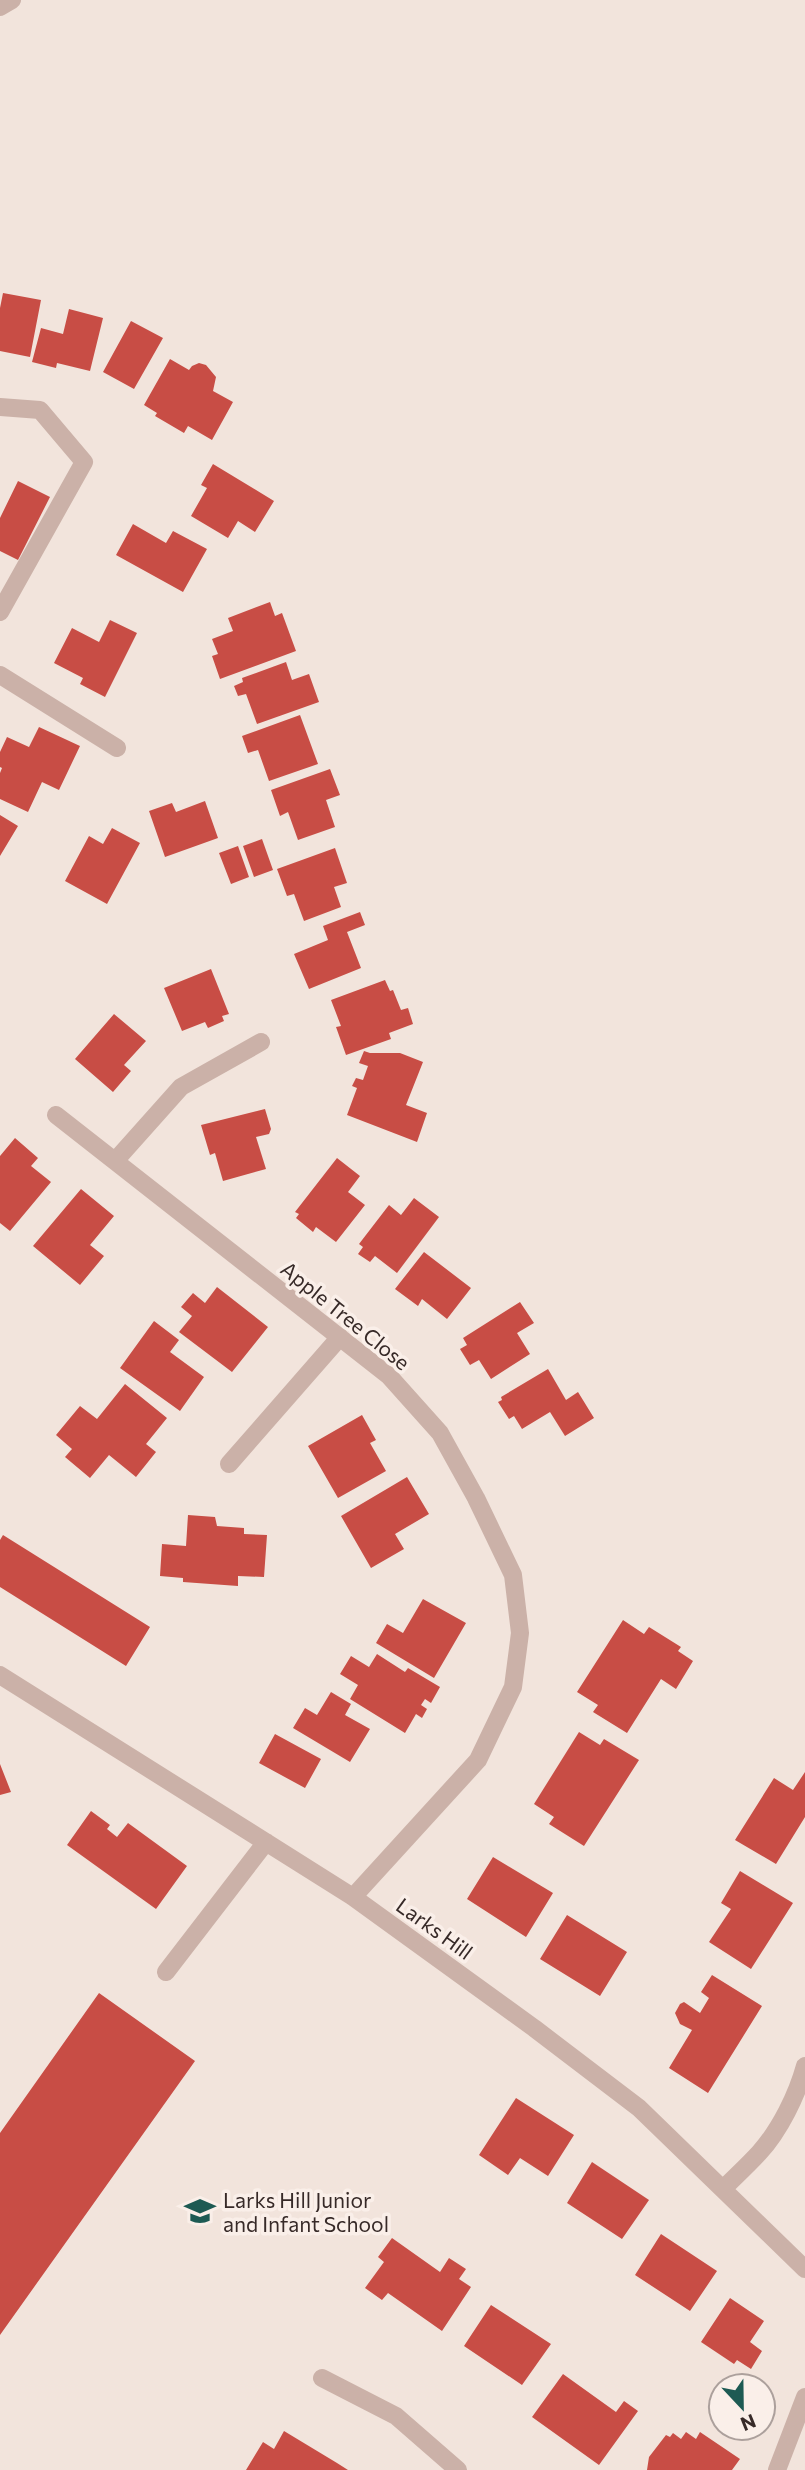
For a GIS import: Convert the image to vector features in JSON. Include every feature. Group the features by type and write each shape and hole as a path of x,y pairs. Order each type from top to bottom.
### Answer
{"street":[{"path":"0,8 12,0"},
{"path":"0,407 40,410 84,461 0,611"},
{"path":"0,675 117,748"},
{"path":"115,1161 181,1087 261,1042"},
{"name":"Apple Tree Close","path":"55,1115 389,1376 440,1433 476,1498 513,1576 520,1633 513,1688 478,1760 353,1897"},
{"path":"229,1464 340,1337"},
{"name":"Larks Hill","path":"0,1675 353,1897 639,2108 805,2269"},
{"path":"166,1972 266,1842"},
{"path":"724,2188 761,2151 780,2123 805,2066"},
{"path":"322,2378 396,2416 458,2470"},
{"path":"777,2470 805,2397"}],"building":[{"path":"3,293 41,300 30,357 0,351 0,308"},
{"path":"69,309 103,318 90,371 57,363 56,368 32,362 41,328 63,334"},
{"path":"131,321 163,338 134,389 103,372"},
{"path":"170,359 189,370 199,363 206,365 216,377 213,391 233,402 212,440 188,426 184,433 155,416 157,413 144,405"},
{"path":"213,464 274,501 255,532 238,521 228,538 191,516 207,488 201,485"},
{"path":"18,481 50,497 18,560 0,551 0,518"},
{"path":"133,524 166,543 173,531 207,549 183,592 116,555"},
{"path":"270,602 275,616 282,613 296,651 220,679 212,656 218,654 212,639 233,631 228,618"},
{"path":"110,620 137,633 105,697 80,684 83,678 54,663 72,628 99,642"},
{"path":"286,662 292,680 309,674 319,702 257,724 246,694 238,696 234,686 243,682 242,678"},
{"path":"300,715 318,764 269,781 258,750 248,753 242,736"},
{"path":"39,727 80,746 59,790 42,782 28,812 0,799 0,752 7,737 29,747"},
{"path":"330,769 340,795 326,800 335,827 298,840 288,812 280,816 271,790"},
{"path":"205,801 218,838 165,857 149,811 172,803 176,812"},
{"path":"0,815 18,826 0,856"},
{"path":"112,828 140,843 107,904 65,881 89,836 103,844"},
{"path":"262,839 273,870 254,877 243,846"},
{"path":"238,846 249,877 231,884 219,853"},
{"path":"335,848 347,883 334,887 341,907 304,921 294,894 287,896 277,869"},
{"path":"360,912 365,925 347,932 361,968 309,989 294,954 328,940 323,926"},
{"path":"211,969 229,1014 222,1016 224,1021 208,1028 205,1022 182,1031 164,988"},
{"path":"385,980 390,991 393,990 401,1010 408,1008 413,1024 389,1033 391,1039 346,1055 336,1027 341,1026 331,1000"},
{"path":"114,1014 146,1041 124,1065 131,1071 113,1092 75,1059"},
{"path":"364,1051 400,1053 423,1062 406,1105 427,1113 417,1142 347,1115 357,1088 352,1086 356,1078 363,1080 368,1066 359,1063"},
{"path":"265,1109 271,1129 269,1134 256,1137 266,1169 223,1181 215,1153 210,1155 201,1125"},
{"path":"15,1138 38,1158 31,1166 51,1182 10,1231 0,1223 0,1156"},
{"path":"337,1158 360,1176 348,1192 365,1205 336,1242 316,1227 313,1232 296,1218 299,1214 295,1212"},
{"path":"81,1189 114,1216 90,1245 104,1256 80,1285 33,1246"},
{"path":"414,1198 439,1217 397,1273 375,1256 370,1262 358,1254 363,1247 359,1244 389,1205 401,1215"},
{"path":"424,1252 471,1288 447,1319 422,1299 418,1306 395,1289"},
{"path":"217,1287 268,1327 232,1372 179,1332 192,1316 181,1307 193,1293 205,1303"},
{"path":"520,1302 534,1323 517,1333 530,1354 491,1379 479,1360 470,1365 460,1349 467,1345 463,1338"},
{"path":"154,1321 179,1340 170,1352 204,1377 180,1411 120,1368"},
{"path":"548,1369 566,1400 578,1392 594,1418 565,1436 550,1412 522,1429 514,1416 509,1419 498,1402 502,1400 501,1397"},
{"path":"125,1384 167,1418 146,1444 156,1452 136,1477 109,1455 90,1478 65,1457 72,1449 56,1435 80,1406 97,1419"},
{"path":"362,1415 376,1440 370,1443 386,1471 338,1498 308,1446"},
{"path":"407,1477 429,1514 395,1534 404,1549 371,1568 341,1516"},
{"path":"188,1515 215,1517 217,1526 244,1528 244,1534 267,1535 264,1577 238,1576 238,1586 183,1582 183,1578 160,1576 162,1544 186,1546"},
{"path":"3,1535 150,1627 126,1666 0,1587 0,1540"},
{"path":"423,1599 466,1623 434,1678 376,1643 387,1624 403,1633"},
{"path":"623,1620 644,1634 649,1627 681,1647 678,1651 693,1661 676,1689 661,1679 627,1733 593,1712 598,1705 577,1692"},
{"path":"377,1654 405,1672 408,1668 440,1687 431,1703 425,1699 421,1705 427,1709 422,1718 416,1714 405,1733 350,1699 358,1685 340,1674 351,1656 369,1667"},
{"path":"331,1692 351,1704 345,1715 370,1729 350,1762 293,1728 305,1708 317,1715"},
{"path":"579,1732 600,1745 604,1739 639,1760 584,1846 549,1824 554,1817 534,1804"},
{"path":"275,1734 321,1759 305,1788 259,1763"},
{"path":"0,1764 11,1792 0,1795"},
{"path":"805,1772 805,1817 776,1864 735,1840 774,1778 793,1790"},
{"path":"91,1811 110,1825 107,1829 117,1837 128,1823 187,1866 156,1909 67,1845"},
{"path":"493,1857 553,1893 526,1937 467,1899"},
{"path":"740,1871 793,1903 751,1969 709,1942 731,1909 721,1903"},
{"path":"567,1915 627,1952 600,1996 540,1959"},
{"path":"712,1975 762,2006 708,2093 669,2068 692,2030 680,2024 675,2013 684,2002 700,2013 709,1998 701,1992"},
{"path":"99,1993 195,2061 0,2335 0,2133"},
{"path":"516,2098 574,2135 548,2176 520,2158 508,2175 479,2155"},
{"path":"592,2162 649,2200 622,2239 567,2203"},
{"path":"661,2234 717,2271 690,2311 635,2275"},
{"path":"392,2238 440,2272 449,2258 466,2269 459,2279 471,2287 442,2331 388,2293 382,2300 365,2288 384,2262 378,2257"},
{"path":"730,2298 764,2321 750,2342 762,2351 751,2369 737,2360 734,2364 701,2342"},
{"path":"491,2305 551,2344 522,2385 464,2346"},
{"path":"563,2374 616,2412 624,2401 638,2411 599,2465 532,2417"},
{"path":"284,2431 348,2470 246,2470 263,2442 274,2449"},
{"path":"686,2432 696,2439 700,2432 707,2437 707,2442 715,2442 740,2459 732,2470 647,2470 649,2457 666,2435 670,2437 673,2433 681,2439"}],"place":[{"name":"Larks Hill Junior and Infant School","path":"200,2211"}]}
